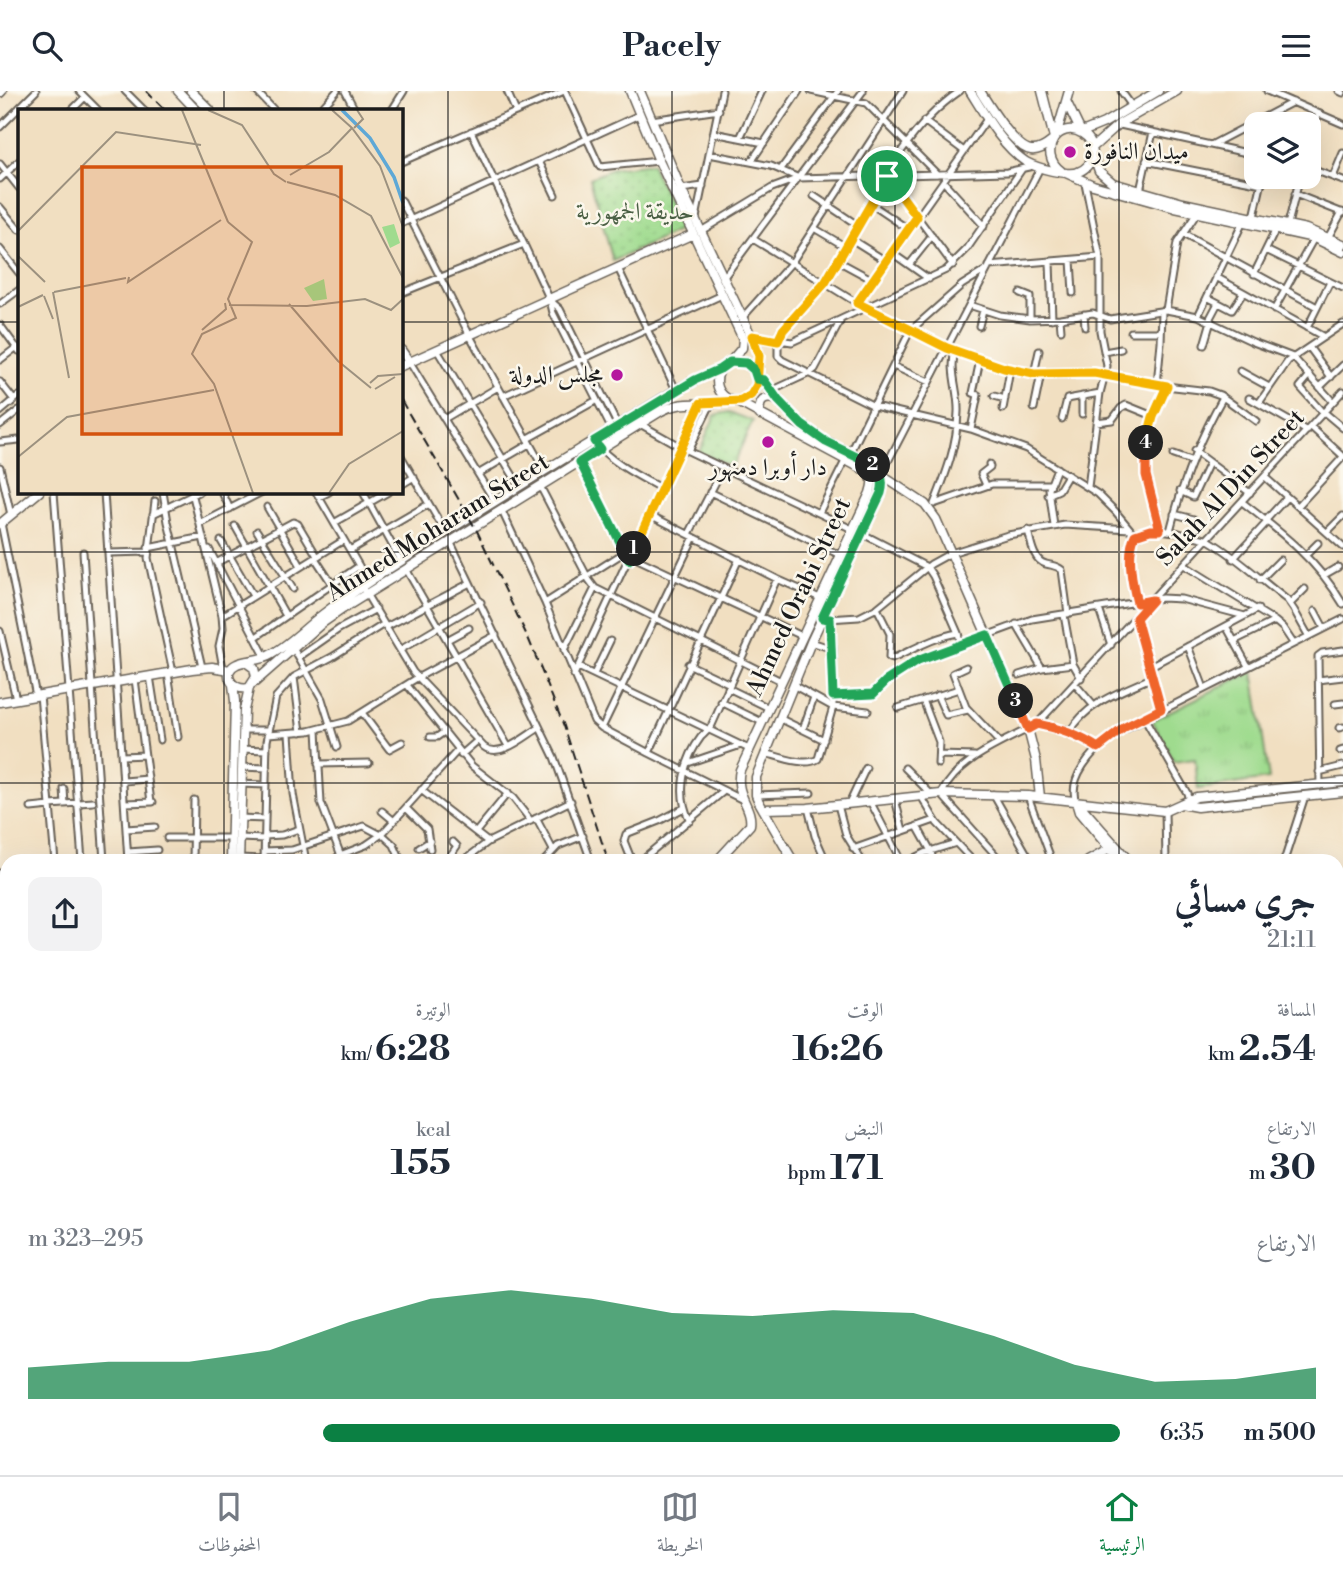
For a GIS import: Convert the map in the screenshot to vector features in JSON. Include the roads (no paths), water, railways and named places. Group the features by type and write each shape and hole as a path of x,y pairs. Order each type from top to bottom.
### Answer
{"main road":[{"path":"178,91 195,109"},
{"path":"191,91 207,109"},
{"path":"629,91 659,161 697,232 724,277 759,356 751,395 733,401 720,393 717,381 720,369 730,362 744,342 722,295 697,232 696,221 640,91"},
{"path":"970,91 987,118 1019,156 1037,167 1076,173 1086,168 1093,150 1119,124 1177,91"},
{"path":"980,91 1010,135 1023,148 1034,151 1068,130 1081,132 1097,127 1158,91"},
{"path":"1042,91 1054,139"},
{"path":"1069,91 1049,149 1052,161 1063,172 1085,183 1197,213 1254,217 1329,236 1343,244"},
{"path":"1066,101 1081,132 1089,139 1099,171 1108,180 1242,222 1314,238 1343,252"},
{"path":"405,364 697,232"},
{"path":"730,362 746,363 756,377"},
{"name":"Ahmed Moharam Street","path":"247,663 266,658 366,588 406,569 495,502 676,390 720,369"},
{"name":"Ahmed Orabi Street","path":"756,377 764,380 796,420 848,456 870,474 872,481 826,618 811,642 756,777 756,795 789,854"},
{"path":"760,415 761,401 767,398 778,400"},
{"name":"Ahmed Moharam Street","path":"252,685 327,619 401,561 501,509 674,405 691,402 700,407 733,401"},
{"name":"Ahmed Orabi Street","path":"724,854 750,825 750,814 738,786 745,747 769,708 840,555 881,493 883,483 881,475 872,464 848,456 733,401"},
{"path":"881,475 931,505 1028,729 1036,760 1040,797"},
{"path":"1,524 38,493"},
{"path":"0,702 202,667 226,669 235,664 247,663 256,673 244,702 236,854"},
{"path":"226,669 236,701 240,818 236,838"},
{"path":"233,685 239,688 252,685"},
{"path":"740,770 756,777"},
{"path":"763,809 808,808 936,794 1028,796 1165,811 1187,803 1343,782"},
{"path":"1187,803 1343,792"},
{"path":"1076,802 1120,854"},
{"path":"1100,854 1112,847"},
{"path":"1112,847 1116,854"}],"street":[{"path":"0,127 36,91"},
{"path":"79,91 97,109"},
{"path":"125,91 143,109"},
{"path":"256,91 273,109"},
{"path":"321,109 337,91"},
{"path":"345,91 354,109"},
{"path":"392,109 404,91"},
{"path":"507,91 516,112"},
{"path":"402,162 564,91 598,165 603,168 659,161"},
{"path":"696,221 722,91"},
{"path":"740,138 762,91"},
{"path":"751,162 799,91"},
{"path":"811,91 836,93 866,103 937,174"},
{"path":"724,277 863,91"},
{"path":"743,317 792,263 903,91"},
{"path":"960,91 924,121 906,144 825,283 783,330 778,341 780,358 874,406 971,429 1016,444 1088,487 1115,511 1135,535"},
{"path":"1121,91 1132,106"},
{"path":"1267,91 1315,112"},
{"path":"781,169 836,93"},
{"path":"73,109 85,97"},
{"path":"1274,112 1293,102"},
{"path":"652,120 719,110"},
{"path":"402,224 639,115"},
{"path":"1321,115 1343,124"},
{"path":"857,303 987,118"},
{"path":"924,121 964,151"},
{"path":"1119,124 1244,152"},
{"path":"1211,145 1244,128"},
{"path":"471,131 550,300 552,311 597,400 615,428"},
{"path":"1140,191 1153,132"},
{"path":"714,133 764,143"},
{"path":"709,154 781,169 799,178"},
{"path":"1333,177 1342,158"},
{"path":"539,161 555,195"},
{"path":"1146,161 1244,180"},
{"path":"0,179 18,162"},
{"path":"0,164 18,187"},
{"path":"697,232 772,188 799,178 948,174 1037,167"},
{"path":"881,475 1037,167"},
{"path":"752,336 792,342 929,279 953,265 984,226 1022,169"},
{"path":"1321,172 1343,181"},
{"path":"887,176 953,265"},
{"path":"943,181 984,226"},
{"path":"1085,183 1100,257 1100,331 1107,366 1100,393 1088,487"},
{"path":"681,188 703,186"},
{"path":"1254,217 1261,189"},
{"path":"1288,225 1296,189"},
{"path":"1295,194 1342,212 1329,236"},
{"path":"814,196 859,226"},
{"path":"402,202 470,335 545,471"},
{"path":"871,204 908,229"},
{"path":"0,207 18,229"},
{"path":"1157,384 1161,332 1177,243 1197,213"},
{"path":"1198,316 1242,222"},
{"path":"814,228 846,247"},
{"path":"1254,274 1276,229"},
{"path":"1183,234 1317,307"},
{"path":"909,265 932,236"},
{"path":"1274,310 1314,238"},
{"path":"753,239 857,303 955,351 1010,370 1037,374 1083,372 1209,391 1223,397 1256,421"},
{"path":"851,239 886,261"},
{"path":"402,293 524,244"},
{"path":"1266,250 1343,288"},
{"path":"1,252 18,272"},
{"path":"892,253 929,279"},
{"path":"819,513 910,331 962,285 988,268 1100,257"},
{"path":"1071,260 1073,293"},
{"path":"838,261 873,280"},
{"path":"1050,262 1052,319"},
{"path":"618,268 676,390"},
{"path":"1216,277 1324,337"},
{"path":"1307,328 1331,282"},
{"path":"0,304 18,291"},
{"path":"1020,293 1030,297 1025,327"},
{"path":"1207,297 1233,310 1243,293"},
{"path":"503,396 722,295"},
{"path":"550,300 560,309 615,428"},
{"path":"1204,345 1218,303"},
{"path":"969,305 1028,319 1052,319 1096,313 1110,319 1164,311 1198,316 1293,357 1333,402"},
{"path":"979,326 983,310"},
{"path":"1084,314 1085,327"},
{"path":"1060,318 1061,330"},
{"path":"771,391 810,373 819,363 840,321"},
{"path":"0,324 18,348 0,360"},
{"path":"1258,404 1293,357 1343,324"},
{"path":"1131,333 1161,332"},
{"path":"1309,347 1331,377"},
{"path":"1104,352 1121,349"},
{"path":"437,351 520,487"},
{"path":"931,505 952,459 958,401 953,360 955,351"},
{"path":"1034,408 1039,351"},
{"path":"971,429 978,395 973,393 980,360"},
{"path":"1160,361 1170,362"},
{"path":"405,364 444,419 495,502"},
{"path":"1320,387 1343,365"},
{"path":"893,366 929,382"},
{"path":"1003,409 1010,370"},
{"path":"1240,371 1269,387"},
{"path":"1310,375 1300,387 1343,429"},
{"path":"0,382 17,398 0,412"},
{"path":"1160,530 1145,465 1145,446 1153,417 1167,386"},
{"path":"444,419 499,387"},
{"name":"Salah Al Din Street","path":"936,794 976,756 1037,724 1343,391"},
{"path":"1062,419 1066,400 1100,393"},
{"path":"1082,395 1082,414"},
{"path":"994,396 1005,399"},
{"path":"1170,531 1190,461 1223,397"},
{"path":"1249,398 1309,429 1343,457 1298,506"},
{"path":"478,474 597,400"},
{"path":"688,451 711,404"},
{"path":"1096,422 1112,420 1126,405 1153,417"},
{"path":"574,675 700,407 706,414"},
{"path":"0,425 18,410"},
{"path":"640,424 688,451 927,567 961,645"},
{"path":"0,442 18,440"},
{"path":"594,441 600,449 630,471 662,489"},
{"path":"1194,451 1250,493"},
{"path":"1173,455 1190,461"},
{"path":"402,458 448,537 481,602 557,765 589,854"},
{"path":"580,462 628,556 802,636"},
{"path":"1180,491 1193,497 1209,463"},
{"path":"986,485 981,474 990,467 989,464"},
{"path":"0,467 11,516"},
{"path":"602,728 675,577 710,492 723,468"},
{"path":"1054,526 1048,495 1049,484 1057,468"},
{"path":"1048,495 1060,489 1068,475"},
{"path":"402,484 414,477"},
{"path":"1265,477 1343,547"},
{"path":"931,505 986,485 1049,484"},
{"path":"540,486 595,588 781,681"},
{"path":"710,492 840,555"},
{"path":"54,493 82,854"},
{"path":"104,493 128,852 157,850"},
{"path":"163,493 202,667"},
{"path":"153,513 195,493 222,616 223,628 219,646 226,669"},
{"path":"222,493 230,509"},
{"path":"200,524 260,493"},
{"path":"364,493 401,561"},
{"path":"334,523 386,493"},
{"path":"318,495 359,566 366,588 385,626 417,678 488,750 500,751 539,728"},
{"path":"1233,559 1287,497"},
{"path":"155,501 147,550 171,672 178,737"},
{"path":"1242,502 1306,555 1324,575 1332,592 1343,604"},
{"path":"350,551 429,504"},
{"path":"267,507 302,566"},
{"path":"501,509 545,603 592,715 602,728 743,800"},
{"path":"1174,514 1194,519"},
{"path":"650,515 776,579 820,598"},
{"path":"1328,531 1343,516"},
{"path":"216,563 293,522 298,524 332,585"},
{"path":"1,524 38,696 54,854"},
{"path":"765,753 795,761 815,762 818,759 833,696 833,649 826,618 859,617 877,608 927,567 951,553 1028,530 1081,524 1130,530"},
{"path":"235,526 286,616"},
{"path":"1028,530 1036,558 1043,564 1058,566 1062,570 1073,664 1081,678"},
{"path":"1135,535 1160,530 1208,539 1290,604 1308,635"},
{"path":"257,531 293,589"},
{"path":"1135,535 1131,560 1137,603"},
{"path":"108,553 147,550 204,539"},
{"path":"204,539 266,658"},
{"path":"222,616 344,540"},
{"path":"220,541 253,596"},
{"path":"1306,555 1318,543"},
{"path":"83,552 104,854"},
{"path":"545,603 628,556"},
{"path":"649,753 739,559"},
{"path":"1260,580 1280,561"},
{"path":"1184,565 1275,621 1293,643"},
{"path":"256,637 359,566"},
{"path":"1324,575 1338,567"},
{"path":"406,569 508,746"},
{"path":"690,821 684,808 682,792 684,771 699,740 709,730 776,579"},
{"path":"398,854 394,845 382,835 364,826 303,847 264,851 268,732 276,697 294,677 385,626 470,583"},
{"path":"564,650 595,588"},
{"path":"1290,604 1305,589"},
{"path":"833,696 873,694 886,681 917,661 1016,624 1152,600 1181,599 1245,616"},
{"path":"400,650 481,602"},
{"path":"877,608 890,634 891,659 929,641 958,633"},
{"path":"299,657 339,629 376,609"},
{"path":"1099,609 1111,645"},
{"path":"1149,667 1258,609"},
{"path":"1315,611 1324,628"},
{"path":"1136,618 1161,709"},
{"path":"1076,802 1074,782 1098,748 1110,737 1343,619"},
{"path":"1234,641 1275,621"},
{"path":"1016,624 1042,668"},
{"path":"1226,626 1248,666"},
{"path":"447,640 469,628"},
{"path":"0,631 16,700"},
{"path":"243,730 289,733 333,726 363,714 417,678 496,635"},
{"path":"594,674 610,641"},
{"path":"811,642 833,649"},
{"path":"1188,646 1204,688"},
{"path":"293,648 322,699 338,747"},
{"path":"1320,786 1319,655 1343,650"},
{"path":"688,664 769,708"},
{"path":"1019,675 1042,668 1073,664"},
{"path":"578,667 745,747"},
{"path":"966,667 953,673 968,710 986,725 1000,743"},
{"path":"150,676 160,740"},
{"path":"294,677 301,732"},
{"path":"1070,732 1079,718 1093,705 1153,677"},
{"path":"1318,680 1343,677"},
{"path":"125,803 152,802 135,679"},
{"path":"1075,684 1093,705"},
{"path":"407,685 481,775 508,793 533,819 553,850"},
{"path":"793,685 832,707 868,711"},
{"path":"898,708 959,689"},
{"path":"937,695 946,715 968,710"},
{"path":"803,729 814,697"},
{"path":"923,700 934,727 938,764"},
{"path":"722,702 762,722"},
{"path":"1335,704 1343,703"},
{"path":"363,714 389,749 402,742"},
{"path":"779,718 824,740"},
{"path":"1144,718 1187,803"},
{"path":"1037,724 1070,732 1098,748"},
{"path":"317,730 321,803 339,854"},
{"path":"430,737 437,737 444,732"},
{"path":"289,733 293,794 304,854"},
{"path":"349,854 382,835 421,790 460,752 477,741"},
{"path":"688,763 745,747"},
{"path":"242,749 267,750"},
{"path":"122,756 145,755"},
{"path":"939,755 976,756"},
{"path":"318,764 369,763"},
{"path":"1320,772 1343,766"},
{"path":"242,767 267,768"},
{"path":"849,804 866,768"},
{"path":"905,768 936,794 994,854"},
{"path":"124,781 148,779"},
{"path":"238,787 266,785"},
{"path":"64,789 65,804"},
{"path":"421,790 488,842"},
{"path":"649,854 724,791"},
{"path":"475,832 508,793"},
{"path":"756,795 811,793"},
{"path":"993,795 1027,854"},
{"path":"921,796 935,820 966,854"},
{"path":"1028,796 1049,854"},
{"path":"1286,854 1305,796"},
{"path":"895,799 903,830"},
{"path":"193,854 194,800"},
{"path":"472,853 488,842 571,801"},
{"path":"870,801 897,854"},
{"path":"31,808 93,802"},
{"path":"838,805 846,835 857,854"},
{"path":"406,808 429,831 430,849"},
{"path":"629,854 624,836 684,808"},
{"path":"808,808 823,854"},
{"path":"382,811 394,821"},
{"path":"1165,811 1166,854"},
{"path":"240,818 265,819"},
{"path":"853,849 935,820"},
{"path":"429,831 435,826"},
{"path":"917,826 932,854"},
{"path":"127,829 155,827"},
{"path":"167,838 265,837 299,829"},
{"path":"550,854 583,836"},
{"path":"419,848 430,841"},
{"path":"451,854 457,846 453,842"},
{"path":"924,854 956,843"}],"railway":[{"path":"146,91 164,109"},
{"path":"402,402 477,531 529,640 564,726 606,854"}],"place":[{"name":"ميدان النافورة","path":"1070,152"},
{"name":"مجلس الدولة","path":"617,375"},
{"name":"دار أوبرا دمنهور","path":"768,442"}],"park label":[{"name":"حديقة الجمهورية","path":"635,212"}]}
